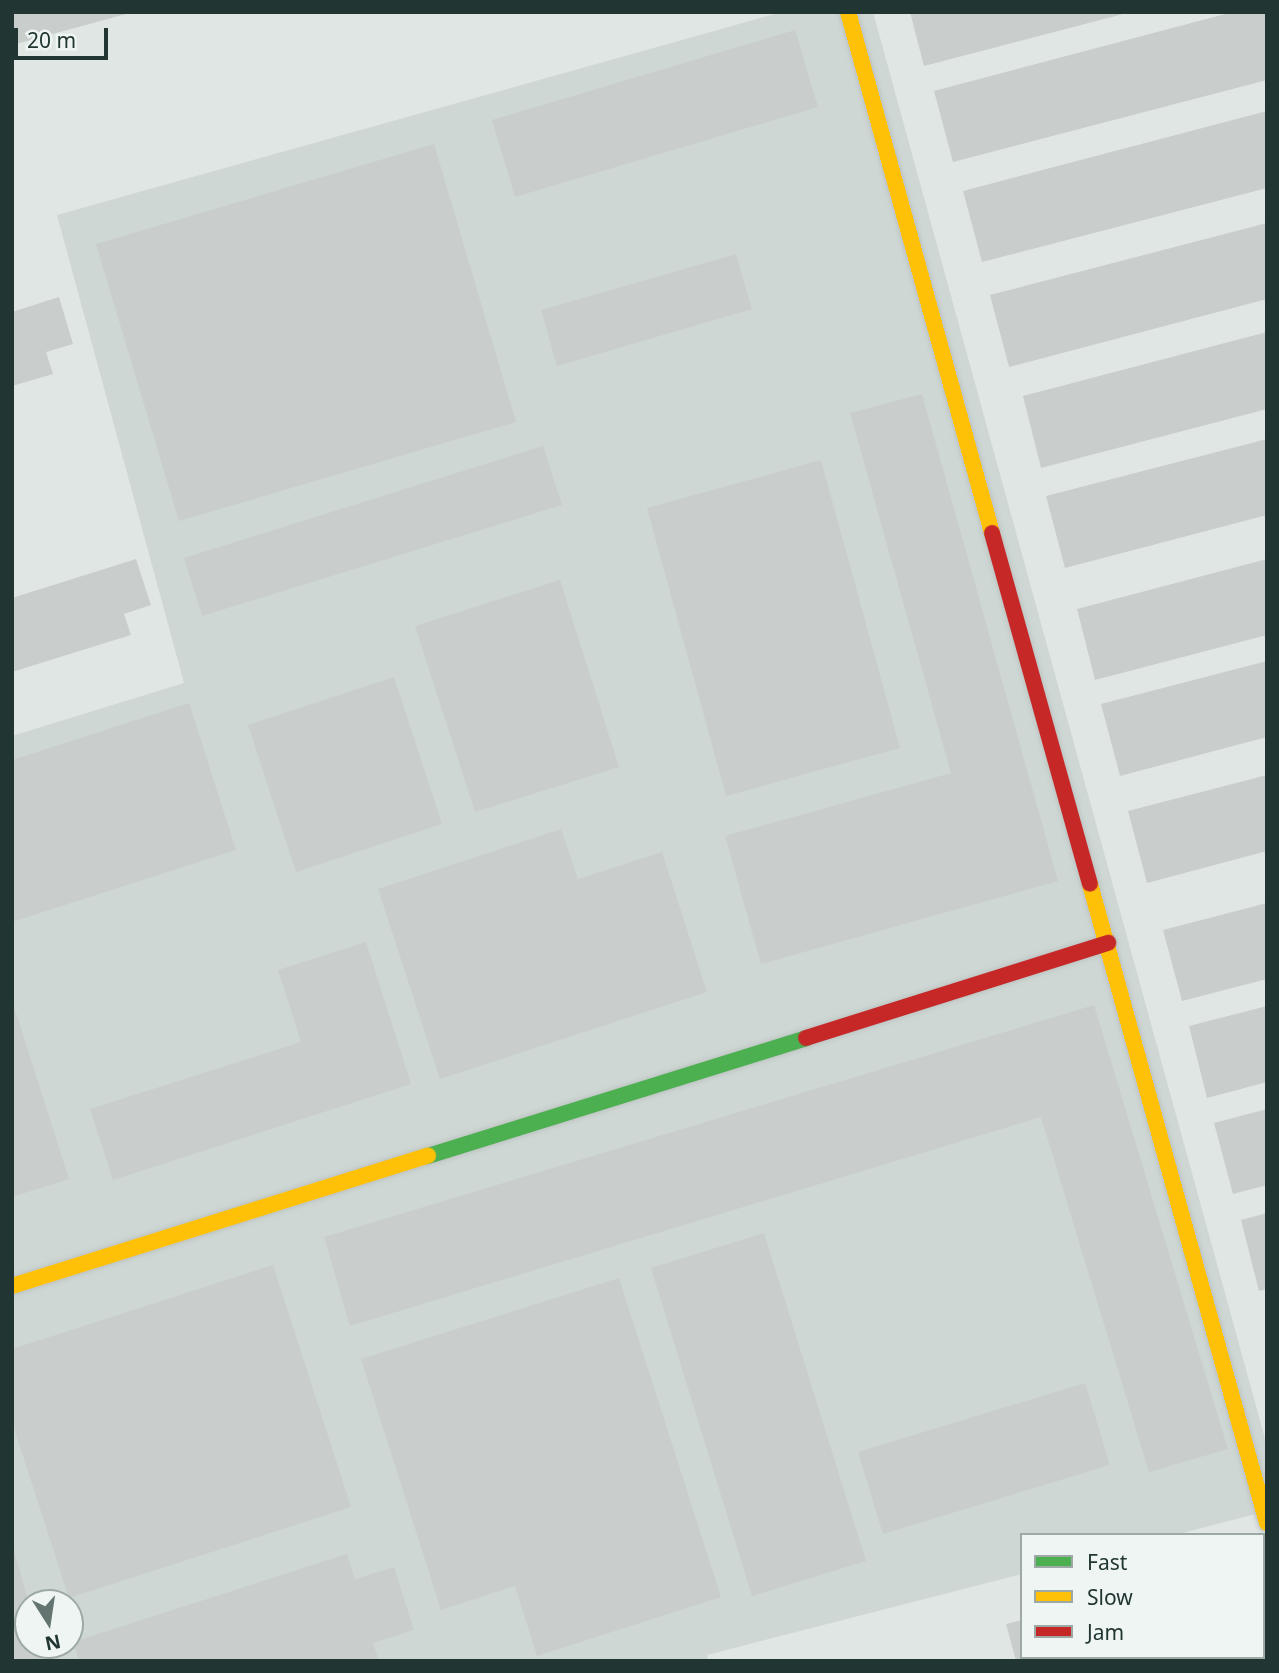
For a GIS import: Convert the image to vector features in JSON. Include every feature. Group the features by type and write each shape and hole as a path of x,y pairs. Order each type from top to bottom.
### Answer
{"street":[{"path":"848,12 1267,1523"},
{"path":"12,1286 1108,943"}],"shaded area":[{"path":"782,12 873,12 1267,1446 1267,1511 1183,1533 1020,1533 1020,1575 707,1655 708,1661 12,1661 12,736 184,683 57,215"}],"building":[{"path":"12,12 130,12 130,13 12,45"},
{"path":"910,12 1127,12 1127,13 924,66"},
{"path":"1233,12 1267,12 1267,80 953,162 934,91"},
{"path":"795,30 818,107 515,197 492,120"},
{"path":"1267,111 1267,188 982,262 963,191"},
{"path":"434,144 516,422 179,521 96,244"},
{"path":"1267,223 1267,299 1009,367 990,295"},
{"path":"736,254 752,309 557,366 541,310"},
{"path":"59,297 73,344 46,352 53,374 12,386 12,312"},
{"path":"1267,332 1267,409 1041,468 1023,396"},
{"path":"922,394 1058,881 761,964 725,836 951,773 850,413"},
{"path":"1267,439 1267,515 1065,568 1046,496"},
{"path":"543,446 562,505 202,616 184,558"},
{"path":"821,460 900,748 726,796 647,508"},
{"path":"136,559 151,605 124,614 131,635 12,672 12,598"},
{"path":"1267,559 1267,635 1095,680 1077,609"},
{"path":"560,580 619,767 475,812 415,626"},
{"path":"1267,661 1267,737 1120,776 1101,704"},
{"path":"394,677 442,824 296,872 248,725"},
{"path":"189,703 236,850 12,922 12,760"},
{"path":"1267,775 1267,851 1147,883 1128,811"},
{"path":"561,829 578,879 662,852 707,992 440,1079 378,889"},
{"path":"1267,903 1267,979 1182,1001 1163,930"},
{"path":"366,942 411,1084 113,1180 90,1109 301,1042 278,970"},
{"path":"12,1000 69,1179 12,1197"},
{"path":"1094,1005 1228,1449 1149,1472 1041,1117 350,1326 324,1237"},
{"path":"1267,1006 1267,1082 1207,1098 1189,1026"},
{"path":"1267,1109 1267,1185 1233,1194 1214,1123"},
{"path":"1267,1213 1267,1289 1259,1291 1241,1220"},
{"path":"764,1233 866,1561 752,1596 651,1268"},
{"path":"273,1265 351,1507 84,1593 84,1589 66,1589 12,1422 12,1349"},
{"path":"619,1278 721,1597 537,1656 515,1586 441,1610 361,1359"},
{"path":"1085,1383 1110,1465 883,1534 858,1452"},
{"path":"12,1543 25,1589 14,1589 14,1659 44,1661 12,1661"},
{"path":"347,1554 355,1579 394,1567 414,1630 373,1643 379,1661 79,1661 84,1659 84,1638"},
{"path":"1020,1620 1020,1659 1085,1659 1016,1661 1006,1624"}],"traffic: fast":[{"path":"428,1156 806,1038"}],"traffic: slow":[{"path":"848,12 992,533"},
{"path":"1090,884 1267,1523"},
{"path":"12,1286 428,1156"}],"traffic: jam":[{"path":"992,533 1090,884"},
{"path":"806,1038 1108,943"}]}
